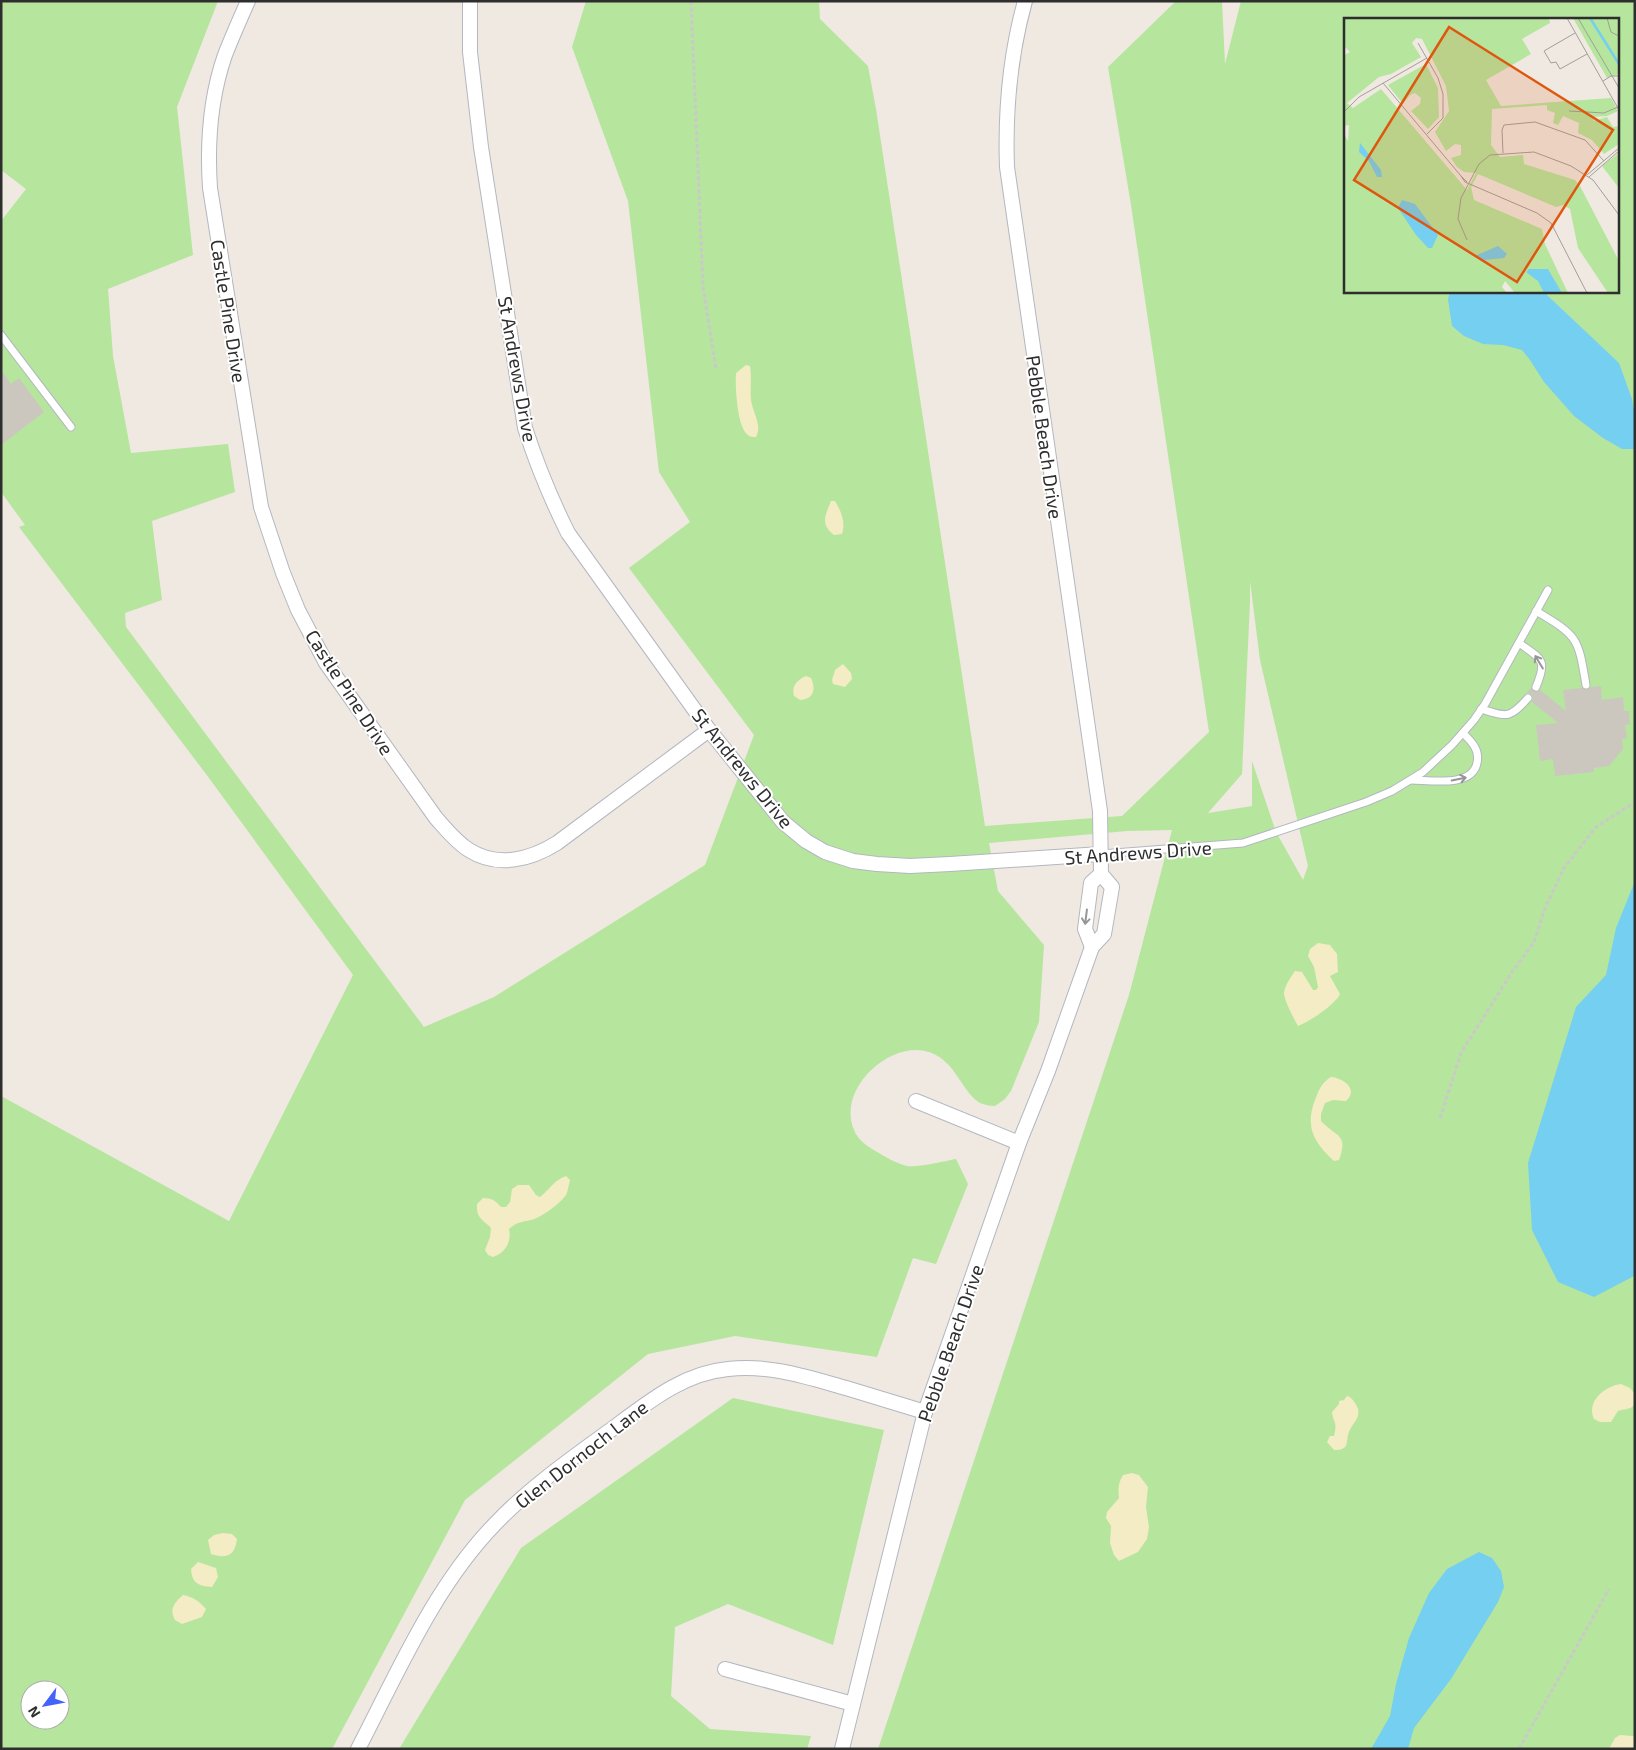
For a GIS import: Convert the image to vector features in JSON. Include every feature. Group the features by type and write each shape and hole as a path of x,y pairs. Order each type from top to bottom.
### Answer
{"street":[{"name":"Castle Pine Drive","path":"248,1 226,53 213,98 209,139 210,188 261,507 283,573 298,610 326,663 436,818 468,850 484,858 504,861 542,853 709,730"},
{"name":"St Andrews Drive","path":"470,1 470,52 481,147 525,428 550,498 568,533 709,730 783,822 806,841 825,852 853,861 910,866 1101,854"},
{"name":"Pebble Beach Drive","path":"842,1749 925,1412 1019,1143 1048,1071 1092,947 1104,934 1112,887 1101,874 1100,811 1006,167 1008,89 1024,1"},
{"path":"1092,947 1085,929 1089,892 1091,883 1101,874"},
{"path":"916,1101 1019,1143"},
{"name":"Glen Dornoch Lane","path":"358,1749 438,1598 478,1543 495,1523 526,1494 657,1395 708,1372 726,1369 764,1369 814,1378 925,1412"},
{"path":"725,1669 853,1704"}],"lane":[{"path":"1,335 71,427"},
{"name":"St Andrews Drive","path":"1101,854 1243,844 1366,802 1392,791 1411,780 1437,760 1464,733 1481,709 1548,590"},
{"path":"1536,611 1559,624 1574,638 1581,654 1586,684"},
{"path":"1518,643 1536,655 1541,662 1543,670 1536,687"},
{"path":"1481,709 1501,715 1511,715 1528,698"},
{"path":"1411,780 1450,781 1461,780 1469,776 1474,771 1478,757 1475,746 1464,733"}],"path":[{"path":"691,1 703,287 716,370"},
{"path":"1440,1118 1461,1053 1512,972 1534,942 1545,908 1564,868 1596,827 1635,802"},
{"path":"1519,1749 1609,1589"}],"green space":[{"path":"1,1 218,1 177,107 193,255 108,289 113,356 131,453 228,444 235,492 152,521 162,600 125,613 126,627 424,1027 494,997 705,865 754,735 629,568 690,522 659,472 628,201 572,47 586,1 819,1 820,19 868,66 985,826 1122,816 1209,732 1131,205 1108,67 1176,1 1222,1 1225,64 1241,1 1635,1 1635,1749 878,1749 1129,995 1172,830 1127,831 989,843 998,891 1044,945 1039,1022 1011,1091 1005,1099 995,1106 980,1103 973,1098 944,1060 925,1051 910,1050 895,1054 881,1062 868,1073 852,1100 851,1115 854,1130 861,1141 885,1157 907,1166 956,1159 968,1184 936,1264 913,1258 877,1357 735,1336 648,1354 465,1500 332,1749 1,1749 1,1096 229,1221 353,975 206,774 19,527 25,525 1,492 1,221 26,189 1,170","holes":["1250,581 1260,660 1308,866 1303,880 1276,832 1252,761 1252,806 1208,813 1242,774"]},
{"path":"733,1398 884,1430 833,1645 728,1604 675,1627 671,1696 710,1729 811,1736 807,1749 399,1749 521,1548"}],"sand":[{"path":"746,365 750,366 751,399 758,423 756,437 750,436 744,431 739,416 736,373"},
{"path":"831,501 835,501 841,513 843,521 842,534 834,535 825,523"},
{"path":"843,664 851,673 852,679 845,687 833,684 832,680 835,670"},
{"path":"806,676 811,678 813,693 808,698 800,700 794,696 793,689 797,681"},
{"path":"1318,943 1330,945 1337,954 1338,972 1330,976 1340,994 1322,1012 1298,1026 1284,993 1288,981 1295,971 1302,972 1313,990 1316,990 1318,987 1314,967 1308,956 1310,949"},
{"path":"1331,1077 1345,1082 1351,1093 1346,1101 1333,1100 1325,1103 1321,1114 1321,1121 1342,1140 1342,1152 1339,1160 1334,1161 1320,1146 1312,1131 1311,1123 1313,1105 1318,1092 1324,1082"},
{"path":"566,1176 570,1180 567,1193 563,1198 539,1217 519,1223 509,1229 508,1243 504,1250 493,1257 488,1255 485,1250 491,1228 479,1215 477,1204 483,1198 486,1198 494,1200 501,1207 506,1207 510,1202 512,1189 518,1185 529,1185 536,1195 540,1197"},
{"path":"1621,1384 1630,1388 1635,1394 1633,1406 1618,1411 1611,1422 1600,1422 1594,1419 1593,1406 1598,1395 1615,1385"},
{"path":"1347,1396 1355,1403 1358,1415 1349,1432 1345,1447 1334,1450 1327,1442 1330,1436 1334,1436 1335,1431 1332,1412 1339,1404 1339,1401 1344,1400"},
{"path":"1132,1473 1139,1475 1148,1487 1146,1507 1149,1527 1147,1539 1138,1552 1119,1561 1114,1555 1110,1543 1111,1526 1106,1518 1107,1512 1119,1498 1119,1486 1123,1475"},
{"path":"232,1534 237,1539 232,1553 225,1556 211,1554 208,1540 214,1535"},
{"path":"198,1562 216,1568 218,1577 212,1587 200,1585 193,1578 191,1569"},
{"path":"183,1595 196,1600 206,1609 202,1617 182,1624 175,1620 172,1613 173,1606"},
{"path":"1620,1735 1635,1737 1635,1749 1609,1749 1615,1738"}],"water":[{"path":"1450,292 1546,292 1547,295 1619,363 1632,399 1635,417 1635,449 1622,449 1603,438 1574,416 1544,382 1522,350 1503,345 1483,344 1464,336 1452,326 1448,299"},
{"path":"1635,881 1635,1273 1634,1276 1594,1297 1558,1282 1532,1230 1528,1163 1576,1007 1606,975 1616,928"},
{"path":"1479,1552 1492,1558 1501,1571 1504,1587 1498,1602 1451,1679 1414,1728 1408,1749 1371,1749 1390,1716 1396,1684 1409,1638 1429,1593 1447,1569"}],"building":[{"path":"1,370 11,384 19,378 44,412 1,445"},
{"path":"1601,686 1602,700 1623,697 1624,711 1629,711 1630,724 1625,725 1627,738 1622,739 1623,749 1609,766 1594,768 1594,772 1555,776 1553,759 1540,761 1536,725 1558,723 1532,702 1532,694 1526,693 1531,688 1535,692 1540,690 1566,711 1563,690 1582,688 1586,690 1591,687"}]}
